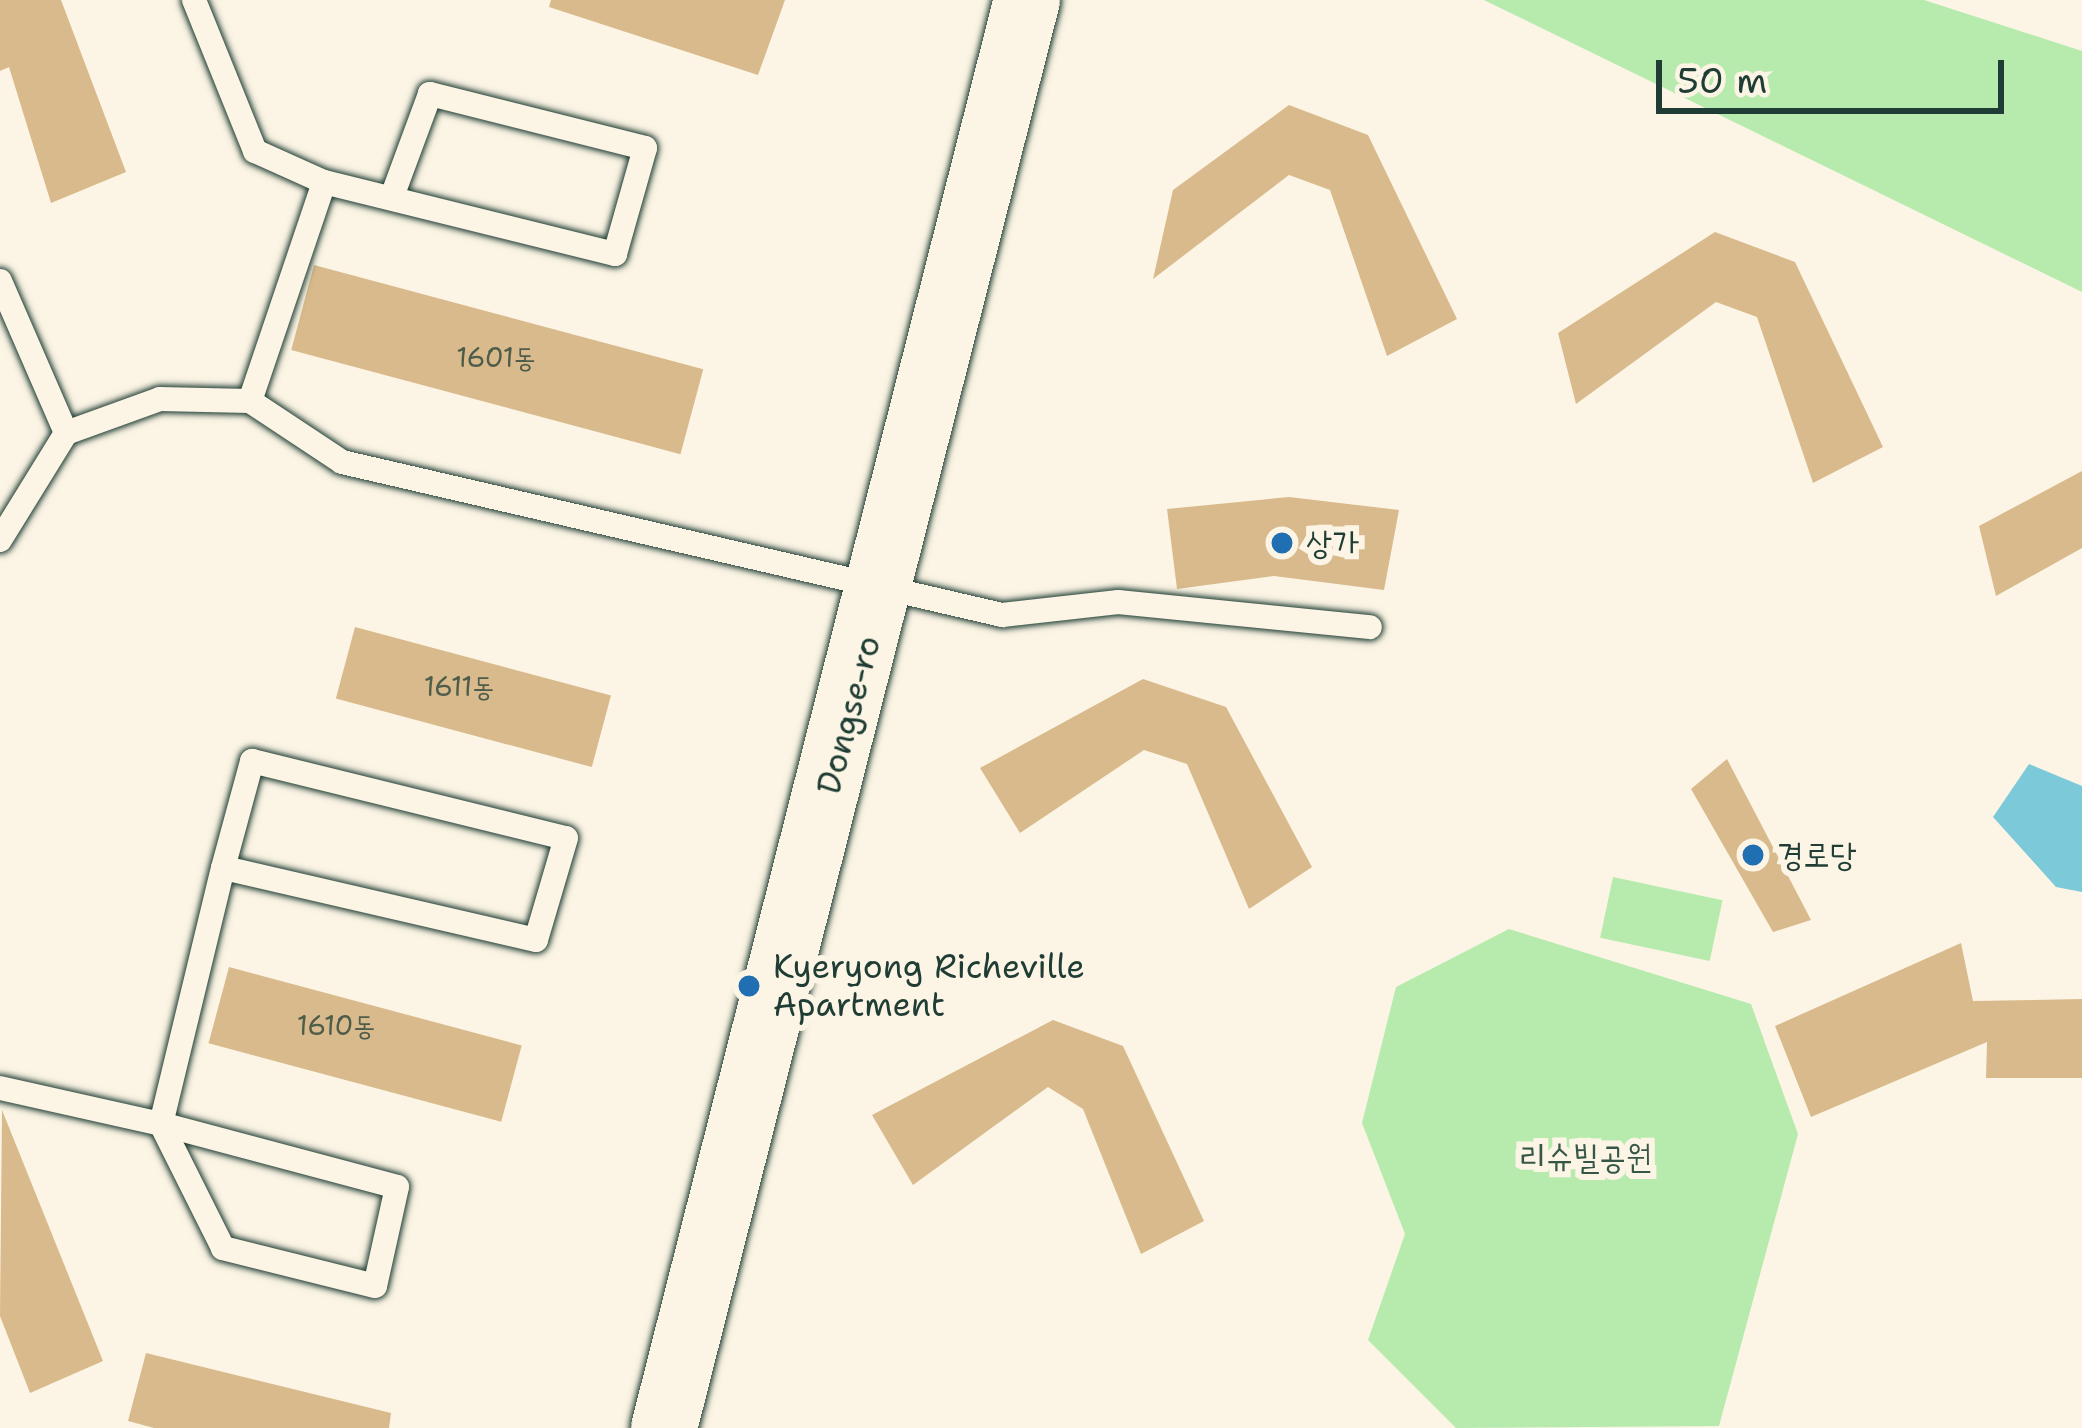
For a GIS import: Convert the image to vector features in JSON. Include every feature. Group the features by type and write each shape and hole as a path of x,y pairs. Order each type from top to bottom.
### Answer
{"main road":[{"name":"Dongse-ro","path":"664,1428 883,584 1027,0"}],"lane":[{"path":"194,0 255,151 324,182 615,254 645,148 430,94 392,197"},
{"path":"250,401 324,182"},
{"path":"0,280 66,433"},
{"path":"0,540 66,433 160,399 250,401 342,462 1002,615 1118,602 1370,627"},
{"path":"0,1088 161,1124 397,1187 375,1286 223,1248 161,1124 223,868 252,761 566,838 536,940 223,868"}],"green space":[{"path":"1484,0 1924,0 2082,51 2082,292"},
{"path":"1613,877 1723,900 1710,961 1600,938"},
{"name":"리슈빌공원","path":"1509,929 1751,1004 1798,1134 1719,1426 1456,1428 1368,1340 1405,1234 1362,1123 1396,987"}],"water":[{"path":"2029,764 2082,786 2082,892 2056,887 1993,817"}],"building":[{"path":"0,0 61,0 126,172 51,203 9,67 0,71"},
{"path":"551,0 785,0 758,75 549,7"},
{"path":"1289,105 1368,135 1457,319 1387,356 1330,190 1289,175 1153,279 1173,190"},
{"path":"1715,232 1795,262 1883,447 1813,483 1757,317 1716,302 1576,404 1558,333"},
{"path":"314,265 703,369 680,454 291,350"},
{"path":"2082,471 2082,548 1996,596 1979,526"},
{"name":"상가","path":"1289,497 1399,510 1384,590 1274,576 1177,589 1167,509"},
{"path":"355,627 611,696 592,767 336,698"},
{"path":"1143,679 1226,707 1312,867 1249,909 1187,764 1144,750 1020,833 980,768"},
{"name":"경로당","path":"1727,759 1811,920 1773,932 1691,789"},
{"path":"1961,943 1973,1001 2082,999 2082,1078 1986,1078 1987,1042 1811,1117 1775,1026"},
{"path":"229,967 522,1045 501,1122 209,1043"},
{"path":"1053,1020 1123,1046 1204,1221 1141,1254 1083,1109 1048,1087 913,1185 872,1115"},
{"path":"2,1110 103,1361 30,1393 0,1316"},
{"path":"146,1353 391,1413 389,1428 154,1428 128,1421"}],"place":[{"name":"상가","path":"1282,543"},
{"name":"경로당","path":"1753,855"},
{"name":"Kyeryong Richeville Apartment","path":"749,986"}]}
